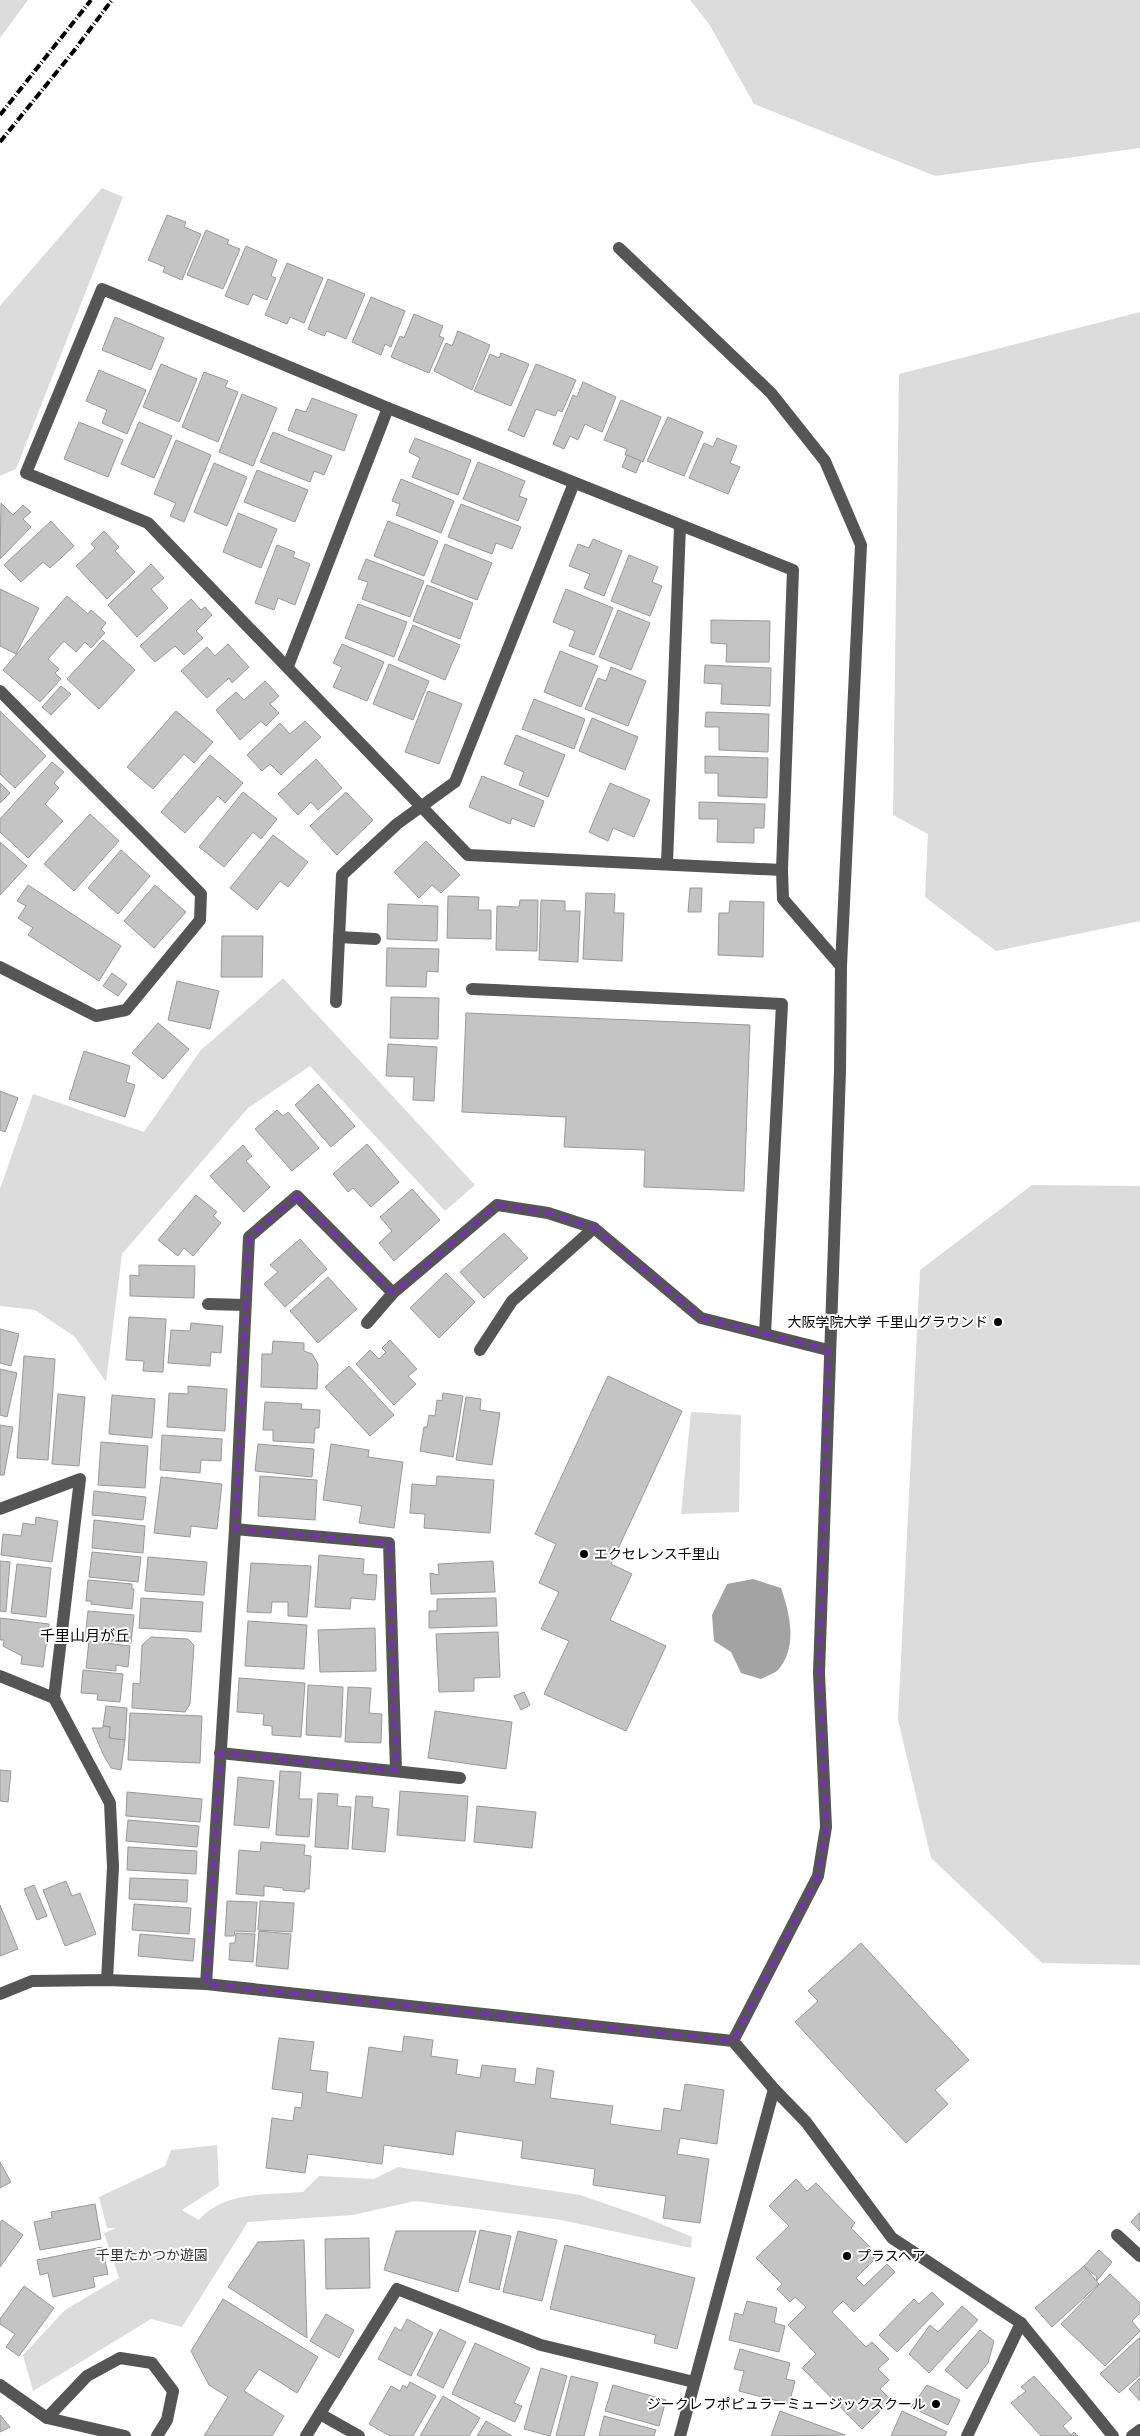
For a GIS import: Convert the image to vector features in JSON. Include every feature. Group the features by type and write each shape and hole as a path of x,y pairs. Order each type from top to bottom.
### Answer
{"street":[{"path":"619,248 771,393 825,461 861,545 841,966 840,1071 828,1350 819,1673 826,1826 818,1876 733,2041"},
{"path":"782,870 667,863 468,855 288,666 148,523 26,473 102,289 388,408 792,570 782,870 783,899 841,966"},
{"path":"288,666 388,408"},
{"path":"336,1002 342,875 397,824 455,782 574,483"},
{"path":"667,863 680,526"},
{"path":"0,690 201,894 200,920 126,1010 96,1016 0,967"},
{"path":"339,936 375,939"},
{"path":"472,989 782,1004 765,1334"},
{"path":"206,1984 235,1529 249,1237 297,1196 393,1293"},
{"path":"367,1323 393,1293 497,1204 548,1213 594,1228 702,1318 828,1350"},
{"path":"480,1350 512,1301 594,1228"},
{"path":"208,1304 245,1305"},
{"path":"0,1509 80,1479 54,1698 110,1803 113,1866 107,1980"},
{"path":"235,1529 389,1543 396,1770"},
{"path":"0,1676 54,1698"},
{"path":"220,1753 460,1778"},
{"path":"0,1994 32,1981 107,1980 206,1984 733,2041 774,2089 806,2122 892,2238 1021,2323 1113,2436"},
{"path":"680,2436 774,2089"},
{"path":"1117,2235 1140,2256"},
{"path":"306,2436 397,2289 541,2345 694,2382"},
{"path":"967,2436 1021,2323"},
{"path":"47,2418 87,2376 120,2358 152,2364 173,2391 167,2420 156,2436"},
{"path":"0,2385 47,2418 125,2436"},
{"path":"320,2414 359,2436"},
{"path":"1132,2436 1140,2430"}],"highlighted area":[{"path":"297,1196 393,1293 497,1205 548,1213 594,1228 701,1318 828,1350 819,1673 826,1827 818,1876 733,2041 206,1984 220,1753 396,1771 389,1543 235,1529 249,1237"}],"green space":[{"path":"0,0 28,0 0,38"},
{"path":"690,0 1140,0 1140,148 935,176 754,104 709,24"},
{"path":"102,188 123,197 16,469 0,476 0,306"},
{"path":"1140,312 1140,921 996,951 925,897 928,834 893,815 899,374"},
{"path":"283,978 475,1185 445,1211 310,1066 248,1108 122,1254 106,1382 75,1337 35,1310 0,1306 0,1189 33,1094 144,1132 200,1051"},
{"path":"1032,1185 1140,1186 1140,1965 1042,1963 931,1858 898,1720 920,1270"},
{"path":"691,1412 741,1415 739,1512 681,1514"},
{"name":"千里たかつか遊園","path":"217,2145 219,2186 182,2210 199,2220 209,2211 234,2199 247,2196 303,2192 319,2176 374,2179 398,2167 580,2195 647,2218 692,2237 691,2248 561,2220 415,2201 353,2215 248,2222 182,2327 151,2319 33,2391 23,2355 65,2310 119,2278 104,2233 116,2228 107,2228 99,2197 165,2166 171,2150"}],"shaded area":[{"path":"753,1579 781,1588 790,1630 790,1641 784,1661 778,1670 761,1679 741,1673 731,1652 714,1641 712,1615 727,1584"}],"building":[{"path":"167,215 186,222 184,227 201,234 182,280 163,272 165,267 148,260"},
{"path":"206,230 229,240 227,244 240,249 223,289 187,275"},
{"path":"246,246 277,260 271,276 276,278 267,300 253,294 248,305 225,296"},
{"path":"287,263 323,278 304,323 290,317 287,324 265,315"},
{"path":"328,279 365,294 346,339 327,331 324,336 308,329"},
{"path":"371,297 405,311 391,347 385,344 381,355 352,342"},
{"path":"414,314 443,326 439,336 444,338 429,373 391,357 400,336 404,338"},
{"path":"115,317 164,338 151,370 102,350"},
{"path":"458,331 490,345 472,390 434,371 446,343 452,346"},
{"path":"501,353 529,364 511,406 474,391 490,354 499,358"},
{"path":"161,364 197,379 179,422 143,407"},
{"path":"536,364 576,380 562,412 558,410 555,416 536,409 524,437 508,430"},
{"path":"99,370 146,390 127,434 102,423 107,410 86,401"},
{"path":"204,372 228,381 225,387 238,392 218,442 182,427"},
{"path":"583,382 616,397 602,432 585,424 578,440 570,436 564,449 553,444 573,395 577,397"},
{"path":"242,394 277,408 253,466 219,452"},
{"path":"312,398 357,415 344,451 288,430 296,409 306,412"},
{"path":"621,400 661,417 643,462 625,455 627,449 604,440"},
{"path":"668,417 703,432 684,476 647,461"},
{"path":"79,422 123,440 108,477 64,459"},
{"path":"139,422 172,436 154,478 121,464"},
{"path":"273,432 332,456 324,475 314,471 310,482 260,462"},
{"path":"415,438 471,460 458,495 412,477 420,458 409,452"},
{"path":"717,438 737,446 730,463 740,467 728,494 689,478 704,443 713,447"},
{"path":"176,440 211,455 184,522 170,516 176,503 154,494"},
{"path":"627,455 641,461 636,473 622,467"},
{"path":"478,462 525,481 519,496 527,499 518,521 463,499"},
{"path":"214,463 247,477 227,526 194,512"},
{"path":"257,470 308,490 295,522 244,502"},
{"path":"401,479 454,501 441,533 396,515 400,504 392,501"},
{"path":"1,503 13,515 23,505 31,512 23,519 31,527 0,559"},
{"path":"461,504 521,527 512,549 496,543 492,554 448,537"},
{"path":"238,513 277,529 261,568 223,552"},
{"path":"51,521 74,546 50,568 43,562 21,582 4,565"},
{"path":"388,521 438,541 424,576 374,556"},
{"path":"104,531 119,547 115,551 135,572 107,599 76,566 95,548 91,544"},
{"path":"593,539 622,551 604,596 584,588 590,574 569,566 578,544 589,548"},
{"path":"445,544 492,563 477,600 431,582"},
{"path":"277,545 295,552 293,557 310,564 295,605 278,598 274,610 255,603"},
{"path":"629,555 658,567 652,582 662,586 650,616 611,601"},
{"path":"366,559 424,581 410,617 362,599 368,582 358,579"},
{"path":"151,564 164,578 151,589 168,608 137,637 108,605"},
{"path":"427,585 473,603 460,639 413,621"},
{"path":"0,589 39,608 16,654 0,646"},
{"path":"566,589 613,608 594,655 569,646 575,631 553,622"},
{"path":"67,596 88,614 91,610 106,623 101,629 105,633 91,648 85,642 76,652 64,641 48,659 59,669 55,673 61,679 40,702 3,670"},
{"path":"191,599 201,610 205,607 212,615 196,631 203,638 184,655 175,646 155,662 140,646"},
{"path":"358,604 407,622 394,657 345,638"},
{"path":"618,610 650,623 631,670 599,657"},
{"path":"711,620 770,621 769,662 726,662 727,644 711,643"},
{"path":"413,625 460,645 445,680 398,660"},
{"path":"103,640 135,670 99,709 67,679"},
{"path":"228,644 249,667 232,683 229,678 207,698 181,671 207,647 215,656"},
{"path":"342,644 384,662 367,701 333,687 342,667 333,663"},
{"path":"560,651 598,666 581,707 544,692"},
{"path":"389,664 429,681 413,720 373,704"},
{"path":"705,665 771,668 770,706 721,704 722,684 704,683"},
{"path":"611,667 646,681 628,726 585,709 598,678 606,681"},
{"path":"265,681 279,696 270,704 279,713 266,726 261,721 240,740 216,710 236,692 244,700"},
{"path":"61,686 71,694 51,715 42,707"},
{"path":"428,691 462,704 439,764 405,752"},
{"path":"534,699 585,719 574,749 522,729"},
{"path":"0,711 46,756 15,788 0,774"},
{"path":"176,711 213,742 194,763 184,754 153,789 127,767"},
{"path":"706,712 769,714 768,752 719,750 719,727 705,727"},
{"path":"592,718 638,737 625,770 579,751"},
{"path":"305,721 321,737 281,775 270,764 262,771 247,755 280,723 290,734"},
{"path":"516,735 565,755 548,797 519,785 524,772 504,764"},
{"path":"210,755 243,783 225,803 218,796 185,833 161,812"},
{"path":"705,756 768,758 767,798 718,796 718,773 705,773"},
{"path":"316,759 342,788 318,810 311,802 298,815 278,794"},
{"path":"52,762 64,772 54,783 59,788 45,804 63,821 28,858 0,832 0,819"},
{"path":"482,776 544,801 534,827 512,818 510,824 469,807"},
{"path":"0,783 10,793 0,803"},
{"path":"610,783 650,800 634,837 613,828 608,841 589,832"},
{"path":"243,792 277,819 261,839 253,832 224,867 199,847"},
{"path":"346,792 373,820 337,855 310,826"},
{"path":"699,802 765,804 764,828 754,828 754,843 717,842 718,819 699,819"},
{"path":"90,814 119,841 74,891 44,864"},
{"path":"273,835 308,862 288,887 280,881 257,910 230,888"},
{"path":"426,841 460,875 441,893 432,885 419,898 394,872"},
{"path":"0,842 27,866 0,895"},
{"path":"121,850 150,876 118,914 88,888"},
{"path":"28,885 121,946 99,981 28,935 33,928 18,918 26,906 17,901"},
{"path":"155,885 186,912 154,948 124,921"},
{"path":"690,888 702,888 701,912 688,912"},
{"path":"586,893 615,894 614,913 624,913 622,961 583,959"},
{"path":"448,896 479,897 478,910 491,910 491,939 447,938"},
{"path":"520,900 538,900 537,951 496,950 497,906 519,907"},
{"path":"541,900 565,901 565,911 580,911 578,962 539,960"},
{"path":"730,901 764,902 763,957 718,955 719,913 729,913"},
{"path":"388,904 438,906 437,941 387,939"},
{"path":"222,936 263,936 262,977 221,977"},
{"path":"387,948 439,949 438,972 427,971 426,987 386,986"},
{"path":"112,973 127,984 118,996 103,986"},
{"path":"177,981 219,991 210,1029 168,1020"},
{"path":"391,997 439,998 438,1039 390,1038"},
{"path":"466,1013 750,1025 744,1191 644,1187 645,1150 564,1147 566,1117 462,1112"},
{"path":"158,1023 189,1049 163,1079 132,1053"},
{"path":"388,1044 437,1047 434,1101 413,1100 414,1077 386,1076"},
{"path":"84,1051 130,1066 126,1082 135,1085 125,1117 69,1099"},
{"path":"318,1084 355,1126 331,1147 295,1105"},
{"path":"0,1091 18,1098 5,1132 0,1130"},
{"path":"277,1110 283,1116 288,1112 319,1148 292,1171 255,1129"},
{"path":"367,1144 399,1182 371,1207 353,1188 348,1192 333,1174"},
{"path":"243,1145 252,1156 246,1161 270,1187 244,1212 210,1176"},
{"path":"412,1189 440,1220 394,1261 379,1243 392,1231 380,1217"},
{"path":"196,1195 217,1212 213,1216 221,1223 193,1256 184,1248 178,1256 158,1240"},
{"path":"504,1233 528,1258 484,1298 460,1272"},
{"path":"300,1239 327,1269 285,1307 264,1284 278,1272 270,1265"},
{"path":"139,1265 195,1266 194,1298 130,1296 130,1275 139,1276"},
{"path":"446,1273 475,1302 439,1338 410,1308"},
{"path":"328,1277 357,1309 318,1343 290,1311"},
{"path":"129,1317 166,1319 163,1372 143,1371 144,1361 126,1360"},
{"path":"191,1323 223,1326 221,1353 211,1352 210,1366 168,1363 171,1330 190,1331"},
{"path":"0,1329 19,1334 11,1366 0,1363"},
{"path":"390,1340 417,1369 408,1376 416,1384 394,1405 356,1364 370,1350 379,1359 386,1352 382,1348"},
{"path":"273,1341 304,1343 304,1351 312,1354 318,1364 317,1389 261,1387 262,1354 272,1354"},
{"path":"24,1356 55,1359 48,1460 17,1458"},
{"path":"349,1366 394,1415 370,1436 325,1387"},
{"path":"0,1369 17,1373 7,1417 0,1415"},
{"name":"エクセレンス千里山","path":"608,1376 682,1411 611,1564 632,1574 610,1620 666,1646 626,1731 544,1694 569,1641 541,1629 559,1592 539,1583 556,1544 535,1534"},
{"path":"188,1386 227,1389 225,1431 167,1427 169,1393 188,1394"},
{"path":"443,1393 463,1396 453,1457 420,1451 424,1427 427,1427 429,1415 435,1416 437,1400 442,1401"},
{"path":"58,1394 85,1397 79,1466 52,1464"},
{"path":"112,1395 155,1399 152,1438 109,1434"},
{"path":"466,1397 481,1399 480,1410 500,1413 492,1465 456,1460"},
{"path":"265,1402 302,1404 301,1409 320,1410 319,1428 315,1428 314,1443 273,1441 273,1430 263,1430"},
{"path":"0,1425 13,1427 4,1475 0,1475"},
{"path":"162,1435 222,1439 221,1461 201,1460 200,1473 160,1470"},
{"path":"101,1442 148,1446 145,1488 98,1485"},
{"path":"258,1444 314,1449 312,1477 255,1471"},
{"path":"331,1444 369,1450 368,1457 403,1462 394,1528 359,1523 362,1506 323,1500"},
{"path":"260,1476 317,1480 315,1520 258,1516"},
{"path":"437,1476 494,1480 490,1533 424,1528 425,1514 410,1513 412,1484 436,1486"},
{"path":"161,1477 222,1484 217,1529 191,1526 190,1537 154,1533"},
{"path":"94,1491 146,1497 143,1520 92,1515"},
{"path":"36,1517 58,1521 52,1562 1,1555 3,1534 21,1536 23,1523 35,1525"},
{"path":"94,1520 145,1526 143,1553 92,1548"},
{"path":"92,1552 141,1557 138,1582 89,1577"},
{"path":"319,1555 364,1559 363,1574 377,1575 375,1600 351,1598 350,1609 315,1607"},
{"path":"148,1557 207,1562 204,1595 145,1591"},
{"path":"0,1561 10,1562 6,1612 0,1611"},
{"path":"493,1561 495,1592 431,1594 430,1573 439,1575 438,1564"},
{"path":"251,1563 311,1566 307,1617 288,1616 288,1602 272,1602 271,1613 247,1612"},
{"path":"17,1564 51,1568 46,1617 11,1613"},
{"path":"88,1580 132,1584 132,1589 134,1589 132,1609 91,1604 91,1601 86,1601"},
{"path":"141,1598 203,1602 201,1632 139,1628"},
{"path":"496,1598 497,1626 429,1628 429,1611 437,1611 437,1599"},
{"path":"88,1611 134,1615 131,1643 85,1638"},
{"path":"0,1618 49,1624 43,1667 21,1664 22,1656 3,1646 4,1640 0,1640"},
{"path":"248,1621 307,1625 304,1669 245,1666"},
{"path":"375,1628 376,1671 320,1672 318,1630"},
{"path":"498,1632 500,1677 474,1678 474,1691 439,1692 436,1634"},
{"path":"151,1637 188,1639 194,1645 190,1704 185,1712 132,1708 133,1683 140,1684 142,1645"},
{"path":"89,1641 130,1646 128,1667 116,1665 116,1671 86,1668"},
{"path":"83,1670 123,1674 120,1702 97,1700 98,1694 81,1693"},
{"path":"239,1678 305,1683 301,1737 272,1735 272,1726 263,1725 264,1714 237,1712"},
{"path":"308,1685 343,1687 341,1737 306,1735"},
{"path":"348,1687 371,1688 369,1713 382,1714 381,1743 345,1742"},
{"path":"524,1692 530,1705 521,1710 514,1696"},
{"path":"106,1706 127,1708 125,1740 109,1738 110,1727 103,1726"},
{"path":"435,1711 512,1722 506,1769 428,1758"},
{"path":"130,1713 202,1716 200,1763 128,1760"},
{"path":"103,1726 110,1727 109,1738 125,1740 121,1770 111,1768 92,1728 103,1728"},
{"path":"0,1770 11,1771 8,1802 0,1801"},
{"path":"280,1771 301,1772 299,1799 312,1799 309,1837 276,1835"},
{"path":"238,1777 274,1781 269,1828 234,1825"},
{"path":"400,1791 468,1796 465,1841 397,1835"},
{"path":"127,1792 202,1799 200,1822 126,1816"},
{"path":"318,1793 338,1794 337,1806 351,1807 348,1849 315,1847"},
{"path":"356,1796 373,1797 372,1807 389,1809 385,1852 352,1849"},
{"path":"477,1806 536,1812 532,1848 474,1842"},
{"path":"128,1820 199,1826 197,1847 126,1841"},
{"path":"261,1842 305,1845 304,1855 311,1856 309,1889 305,1889 305,1892 264,1886 264,1896 236,1894 239,1850 260,1852"},
{"path":"128,1847 197,1851 196,1874 127,1870"},
{"path":"130,1878 188,1880 187,1902 129,1899"},
{"path":"66,1881 72,1896 80,1893 96,1934 65,1946 43,1890"},
{"path":"34,1885 47,1916 37,1920 24,1889"},
{"path":"227,1901 257,1902 255,1932 235,1931 234,1936 225,1936"},
{"path":"260,1901 294,1903 292,1932 258,1930"},
{"path":"134,1904 191,1908 189,1934 132,1930"},
{"path":"0,1905 18,1949 0,1956"},
{"path":"259,1931 291,1934 288,1969 256,1966"},
{"path":"236,1933 255,1934 253,1962 229,1960 230,1943 235,1943"},
{"path":"140,1934 195,1939 193,1961 138,1956"},
{"path":"861,1943 969,2060 935,2090 948,2104 906,2143 795,2022 818,2001 808,1991"},
{"path":"404,2036 433,2040 431,2056 458,2060 456,2074 480,2078 482,2065 516,2069 514,2082 535,2085 537,2068 554,2071 550,2098 613,2106 610,2124 661,2131 664,2108 681,2111 685,2084 724,2090 717,2144 680,2138 677,2154 709,2159 700,2223 663,2218 666,2196 593,2185 595,2169 521,2158 523,2141 456,2131 453,2155 384,2145 382,2164 308,2154 305,2173 266,2168 272,2118 293,2121 295,2107 301,2108 303,2093 272,2089 279,2038 314,2042 310,2070 328,2072 326,2092 362,2098 369,2047 402,2052"},
{"path":"0,2162 11,2182 0,2188"},
{"path":"796,2179 807,2191 816,2183 855,2223 851,2228 873,2250 869,2253 875,2259 856,2278 864,2286 887,2264 895,2272 854,2312 843,2301 832,2312 866,2347 872,2342 889,2359 878,2369 889,2380 880,2389 891,2400 862,2429 802,2368 816,2354 788,2325 806,2307 795,2297 790,2302 777,2289 782,2284 756,2258 789,2226 769,2206"},
{"path":"95,2204 101,2239 40,2250 34,2222 52,2218 51,2212"},
{"path":"1140,2212 1140,2231 1131,2222"},
{"path":"2,2220 23,2235 0,2267 0,2223"},
{"path":"480,2230 511,2236 499,2290 469,2282"},
{"path":"396,2231 476,2231 458,2292 384,2270"},
{"path":"518,2231 557,2240 542,2301 503,2292"},
{"path":"369,2238 370,2288 326,2289 325,2239"},
{"path":"304,2240 307,2338 228,2287 258,2242"},
{"path":"565,2245 695,2278 677,2349 654,2343 656,2335 550,2309"},
{"path":"102,2247 108,2274 93,2277 95,2287 53,2297 48,2273 40,2275 37,2260"},
{"path":"1099,2250 1112,2262 1096,2282 1097,2277 1084,2266"},
{"path":"1084,2266 1099,2284 1052,2327 1035,2308"},
{"path":"1110,2274 1140,2303 1140,2313 1132,2321 1140,2331 1105,2366 1061,2324"},
{"path":"24,2286 54,2308 19,2356 6,2347 15,2334 0,2324 0,2319"},
{"path":"932,2292 944,2304 897,2352 879,2335 914,2299 919,2304"},
{"path":"223,2299 318,2357 297,2393 259,2369 244,2391 284,2416 272,2436 204,2436 228,2397 209,2385 191,2351"},
{"path":"747,2301 777,2308 774,2323 785,2326 779,2352 729,2340 735,2313 743,2315"},
{"path":"962,2306 978,2320 929,2373 909,2354 930,2325 938,2332"},
{"path":"326,2314 354,2330 339,2358 310,2341"},
{"path":"407,2319 433,2333 411,2376 378,2359 395,2327 401,2331"},
{"path":"440,2329 466,2342 443,2388 417,2375"},
{"path":"980,2330 994,2341 988,2363 967,2389 945,2370"},
{"path":"1140,2337 1140,2375 1119,2393 1100,2374"},
{"path":"475,2343 530,2368 514,2403 522,2406 515,2422 452,2394"},
{"path":"740,2349 790,2363 786,2379 795,2381 789,2404 739,2391 744,2371 734,2369"},
{"path":"541,2368 567,2376 550,2436 524,2429"},
{"path":"571,2376 598,2383 584,2436 556,2436"},
{"path":"1034,2376 1072,2418 1063,2426 1071,2435 1074,2432 1078,2436 1041,2436 1011,2403 1026,2391 1021,2387"},
{"path":"1140,2378 1140,2401 1129,2389"},
{"path":"410,2382 436,2396 413,2436 390,2436 369,2424 391,2386 400,2391 403,2385 407,2388"},
{"path":"613,2385 666,2400 659,2426 605,2411"},
{"name":"ジークレフポピュラーミュージックスクール","path":"927,2385 960,2400 948,2425 911,2407"},
{"path":"443,2396 480,2418 469,2436 420,2436"},
{"path":"780,2411 845,2435 771,2436"},
{"path":"902,2411 947,2432 945,2436 891,2436"},
{"path":"0,2415 10,2427 0,2432"},
{"path":"604,2416 656,2430 654,2436 599,2436"},
{"path":"486,2421 512,2436 477,2436"}],"railway":[{"path":"0,115 91,0"},
{"path":"0,142 73,52 112,0"}],"place":[{"name":"大阪学院大学 千里山グラウンド","path":"998,1322"},
{"name":"エクセレンス千里山","path":"584,1554"},
{"name":"プラスヘア","path":"847,2256"},
{"name":"ジークレフポピュラーミュージックスクール","path":"936,2404"}],"district":[{"name":"千里山月が丘","path":"85,1636"}]}
